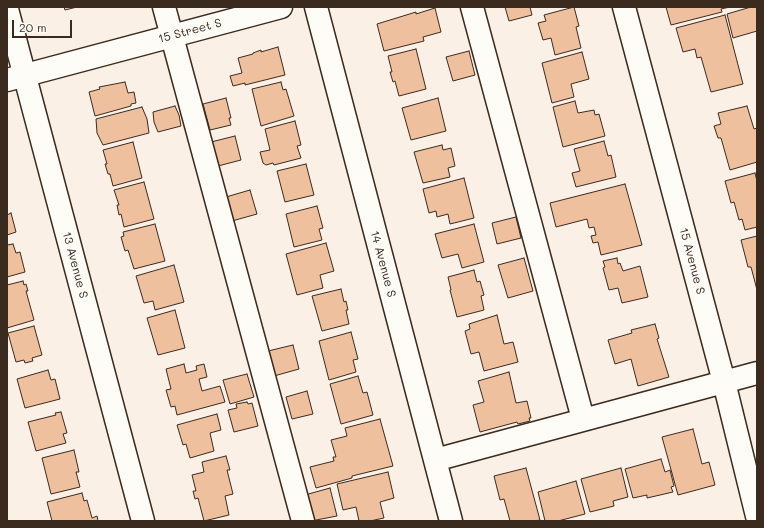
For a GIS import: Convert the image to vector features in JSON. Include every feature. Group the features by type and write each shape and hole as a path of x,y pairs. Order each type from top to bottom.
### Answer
{"street":[{"path":"164,7 303,521"},
{"name":"15 Street S","path":"16,77 281,7"},
{"name":"14 Avenue S","path":"316,7 451,521"},
{"path":"472,7 583,419"},
{"name":"15 Avenue S","path":"624,7 724,382 757,516"},
{"name":"13 Avenue S","path":"7,9 16,77 143,521"},
{"path":"435,460 757,373"}],"building":[{"path":"64,7 77,7 65,10"},
{"path":"505,7 530,7 532,15 509,21"},
{"path":"574,7 579,26 576,27 581,48 555,55 551,38 543,40 538,23 546,21 544,15"},
{"path":"666,7 730,7 721,9 722,12 671,25"},
{"path":"751,7 757,7 757,31 733,38 727,14"},
{"path":"435,8 441,32 423,37 424,41 384,51 377,24"},
{"path":"725,15 743,84 711,92 701,57 697,58 695,49 683,52 676,28"},
{"path":"278,47 285,75 245,85 245,83 233,86 230,76 242,73 238,58 261,50 261,52"},
{"path":"416,49 426,89 399,96 395,81 393,82 390,72 392,72 388,56"},
{"path":"469,51 475,75 453,81 446,57"},
{"path":"582,52 589,79 571,84 574,97 552,103 542,63"},
{"path":"125,82 128,93 134,92 136,103 131,104 131,106 95,116 89,92 100,89 99,87"},
{"path":"281,82 283,90 286,89 294,116 261,126 252,89"},
{"path":"226,98 231,118 229,118 231,125 210,130 203,104"},
{"path":"438,98 446,131 411,140 402,108"},
{"path":"575,101 578,113 594,110 595,115 599,114 605,136 563,147 553,107"},
{"path":"175,106 179,115 181,126 158,132 154,122 153,112"},
{"path":"747,106 754,129 757,128 757,162 730,170 721,138 718,138 714,126 721,124 718,113"},
{"path":"142,107 147,119 149,133 103,145 97,133 96,119"},
{"path":"295,121 301,145 297,146 301,158 274,165 273,163 266,165 263,163 260,152 270,150 265,129"},
{"path":"235,136 241,160 218,166 211,142"},
{"path":"604,141 608,156 611,155 616,177 576,187 572,173 580,171 574,149"},
{"path":"133,142 142,178 113,186 110,174 108,174 105,164 107,164 103,150"},
{"path":"442,145 443,150 451,148 455,166 448,168 450,177 423,183 414,152"},
{"path":"306,164 314,195 285,202 277,171"},
{"path":"755,173 757,181 757,227 745,230 742,219 739,220 734,202 731,203 725,181"},
{"path":"464,178 474,218 450,224 448,214 437,217 436,211 429,213 423,189"},
{"path":"144,182 154,219 124,227 121,214 119,215 117,205 119,205 114,190"},
{"path":"625,184 642,245 601,255 598,242 593,243 591,236 596,235 594,227 589,228 587,219 556,227 550,203"},
{"path":"250,190 257,214 232,221 226,197"},
{"path":"317,206 323,228 319,229 322,240 294,247 286,214"},
{"path":"11,213 16,232 7,235 7,215"},
{"path":"516,217 521,238 497,244 492,223"},
{"path":"155,224 165,261 134,269 128,250 125,251 121,237 124,236 123,232"},
{"path":"474,224 484,262 462,268 458,254 442,258 435,234"},
{"path":"757,236 757,290 751,267 748,267 741,240"},
{"path":"326,243 334,271 320,275 323,288 297,295 286,254"},
{"path":"13,244 16,253 20,252 25,272 7,277 7,245"},
{"path":"524,258 533,291 508,298 498,265"},
{"path":"617,258 618,264 620,263 623,271 640,266 648,297 622,303 618,288 609,290 603,268 605,267 603,261"},
{"path":"174,265 184,302 155,310 153,301 144,303 136,276"},
{"path":"474,270 477,282 480,281 484,295 481,296 484,310 457,317 448,277"},
{"path":"23,281 24,285 26,284 28,291 26,291 34,320 7,328 7,285"},
{"path":"341,289 344,302 346,301 349,324 322,331 312,296"},
{"path":"175,310 185,348 158,355 147,318"},
{"path":"497,315 504,344 513,342 518,362 484,371 479,352 471,354 465,331 470,329 469,324"},
{"path":"655,324 659,338 657,339 669,377 638,386 631,359 615,364 608,340 632,333 631,330"},
{"path":"34,326 42,355 32,358 33,361 25,363 24,360 16,362 8,333"},
{"path":"351,332 358,359 353,360 356,372 329,380 319,341"},
{"path":"293,345 299,369 274,376 268,351"},
{"path":"184,364 186,373 197,370 196,366 204,364 207,377 199,379 202,391 220,386 225,402 177,415 175,406 171,407 166,390 171,389 166,369"},
{"path":"48,370 51,380 55,379 60,399 25,408 17,379"},
{"path":"509,372 516,403 527,401 531,418 529,418 530,421 518,424 517,422 480,432 473,405 484,402 478,381"},
{"path":"247,374 254,397 230,404 223,380"},
{"path":"358,376 363,393 367,392 373,415 341,424 330,384"},
{"path":"307,391 313,414 292,419 286,397"},
{"path":"247,402 248,404 252,403 258,426 234,432 228,410 237,408 236,404"},
{"path":"61,412 67,433 63,434 66,443 36,451 28,422 56,415 55,413"},
{"path":"217,414 221,430 210,433 214,451 190,458 186,444 183,445 177,425"},
{"path":"380,419 393,466 352,476 352,478 316,488 310,467 334,461 333,457 336,457 331,440 347,436 345,428"},
{"path":"693,429 702,464 709,462 715,485 678,495 662,437"},
{"path":"74,450 79,472 76,472 80,487 51,494 42,458"},
{"path":"226,456 230,470 227,470 233,494 225,496 229,515 204,521 198,498 195,499 193,491 196,491 192,475 204,472 202,462"},
{"path":"661,459 665,472 670,470 674,486 671,487 673,492 647,498 647,495 633,498 625,469"},
{"path":"526,468 540,520 510,521 504,499 500,500 494,476"},
{"path":"621,468 628,497 613,501 614,506 590,512 581,479"},
{"path":"388,472 394,498 380,502 384,518 370,521 359,521 356,507 343,510 337,484"},
{"path":"576,481 585,514 558,521 545,521 538,492"},
{"path":"330,488 337,516 311,521 305,495"},
{"path":"82,493 84,501 87,500 92,518 97,516 98,521 52,521 47,502"}]}
